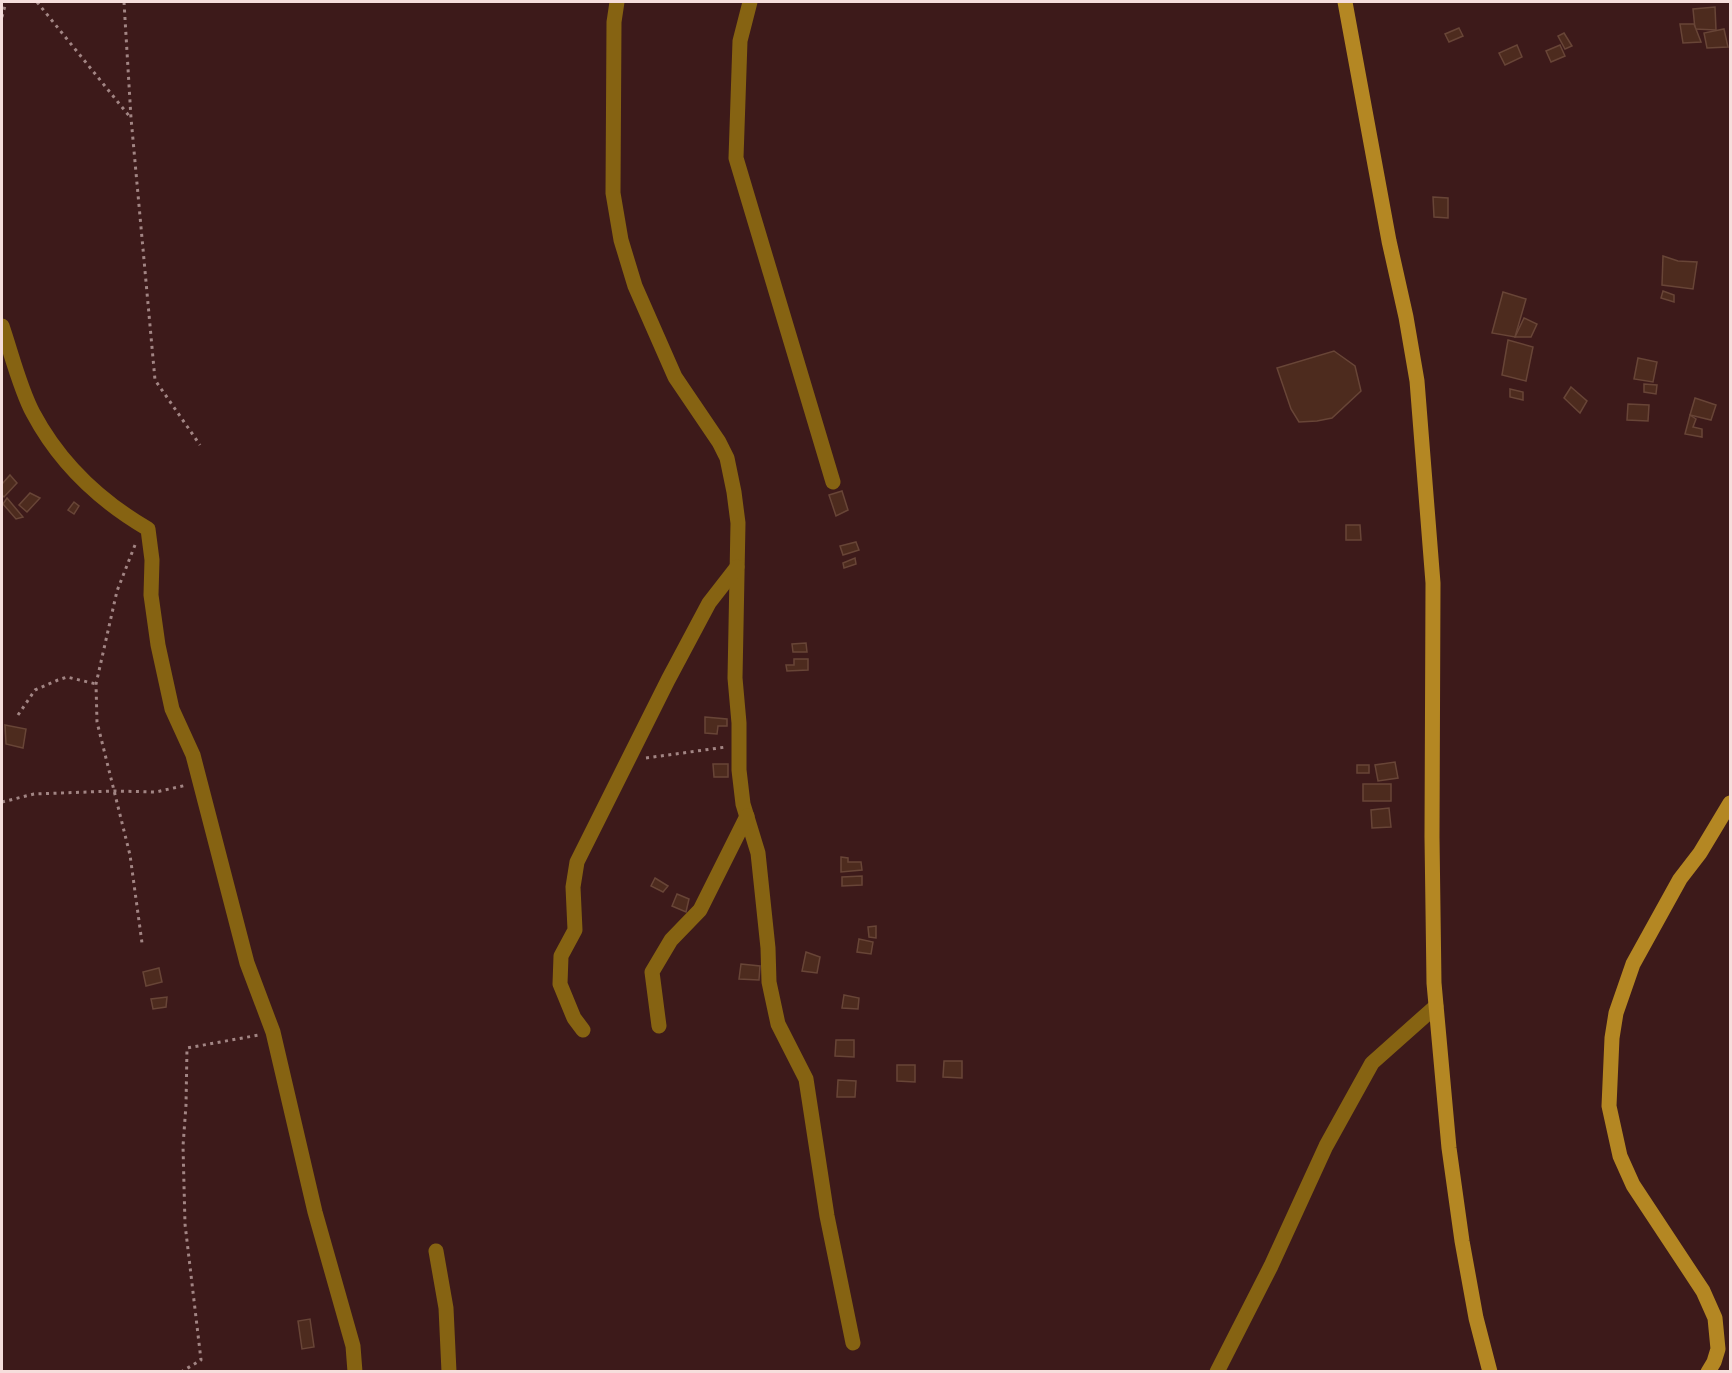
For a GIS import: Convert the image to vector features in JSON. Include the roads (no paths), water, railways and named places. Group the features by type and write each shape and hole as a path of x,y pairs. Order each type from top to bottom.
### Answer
{"street":[{"path":"617,2 614,22 613,193 621,240 635,286 675,377 719,442 727,458 735,492 738,523 735,678 739,770 743,804 758,852 768,948 769,982 778,1024 806,1079 827,1216 853,1343"},
{"path":"750,2 740,41 736,158 833,482"},
{"path":"1345,2 1389,241 1416,370 1425,458 1433,583 1432,825 1436,1006 1449,1148 1462,1241 1476,1318 1490,1371"},
{"path":"2,326 32,412 64,461 96,493 147,529 152,560 151,595 158,645 172,709 193,755 247,963 273,1032 315,1212 353,1346 355,1371"},
{"path":"582,1030 574,1018 560,984 561,956 575,930 573,887 577,862 709,603 737,567"},
{"path":"1708,1371 1718,1350 1715,1318 1697,1283 1633,1185 1620,1156 1609,1106 1616,1013 1633,964 1680,879 1700,853 1731,803"},
{"path":"659,1026 652,972 670,940 700,909 747,816"},
{"path":"1217,1371 1271,1266 1326,1146 1372,1063 1436,1006"},
{"path":"436,1251 446,1308 450,1371"}]}
